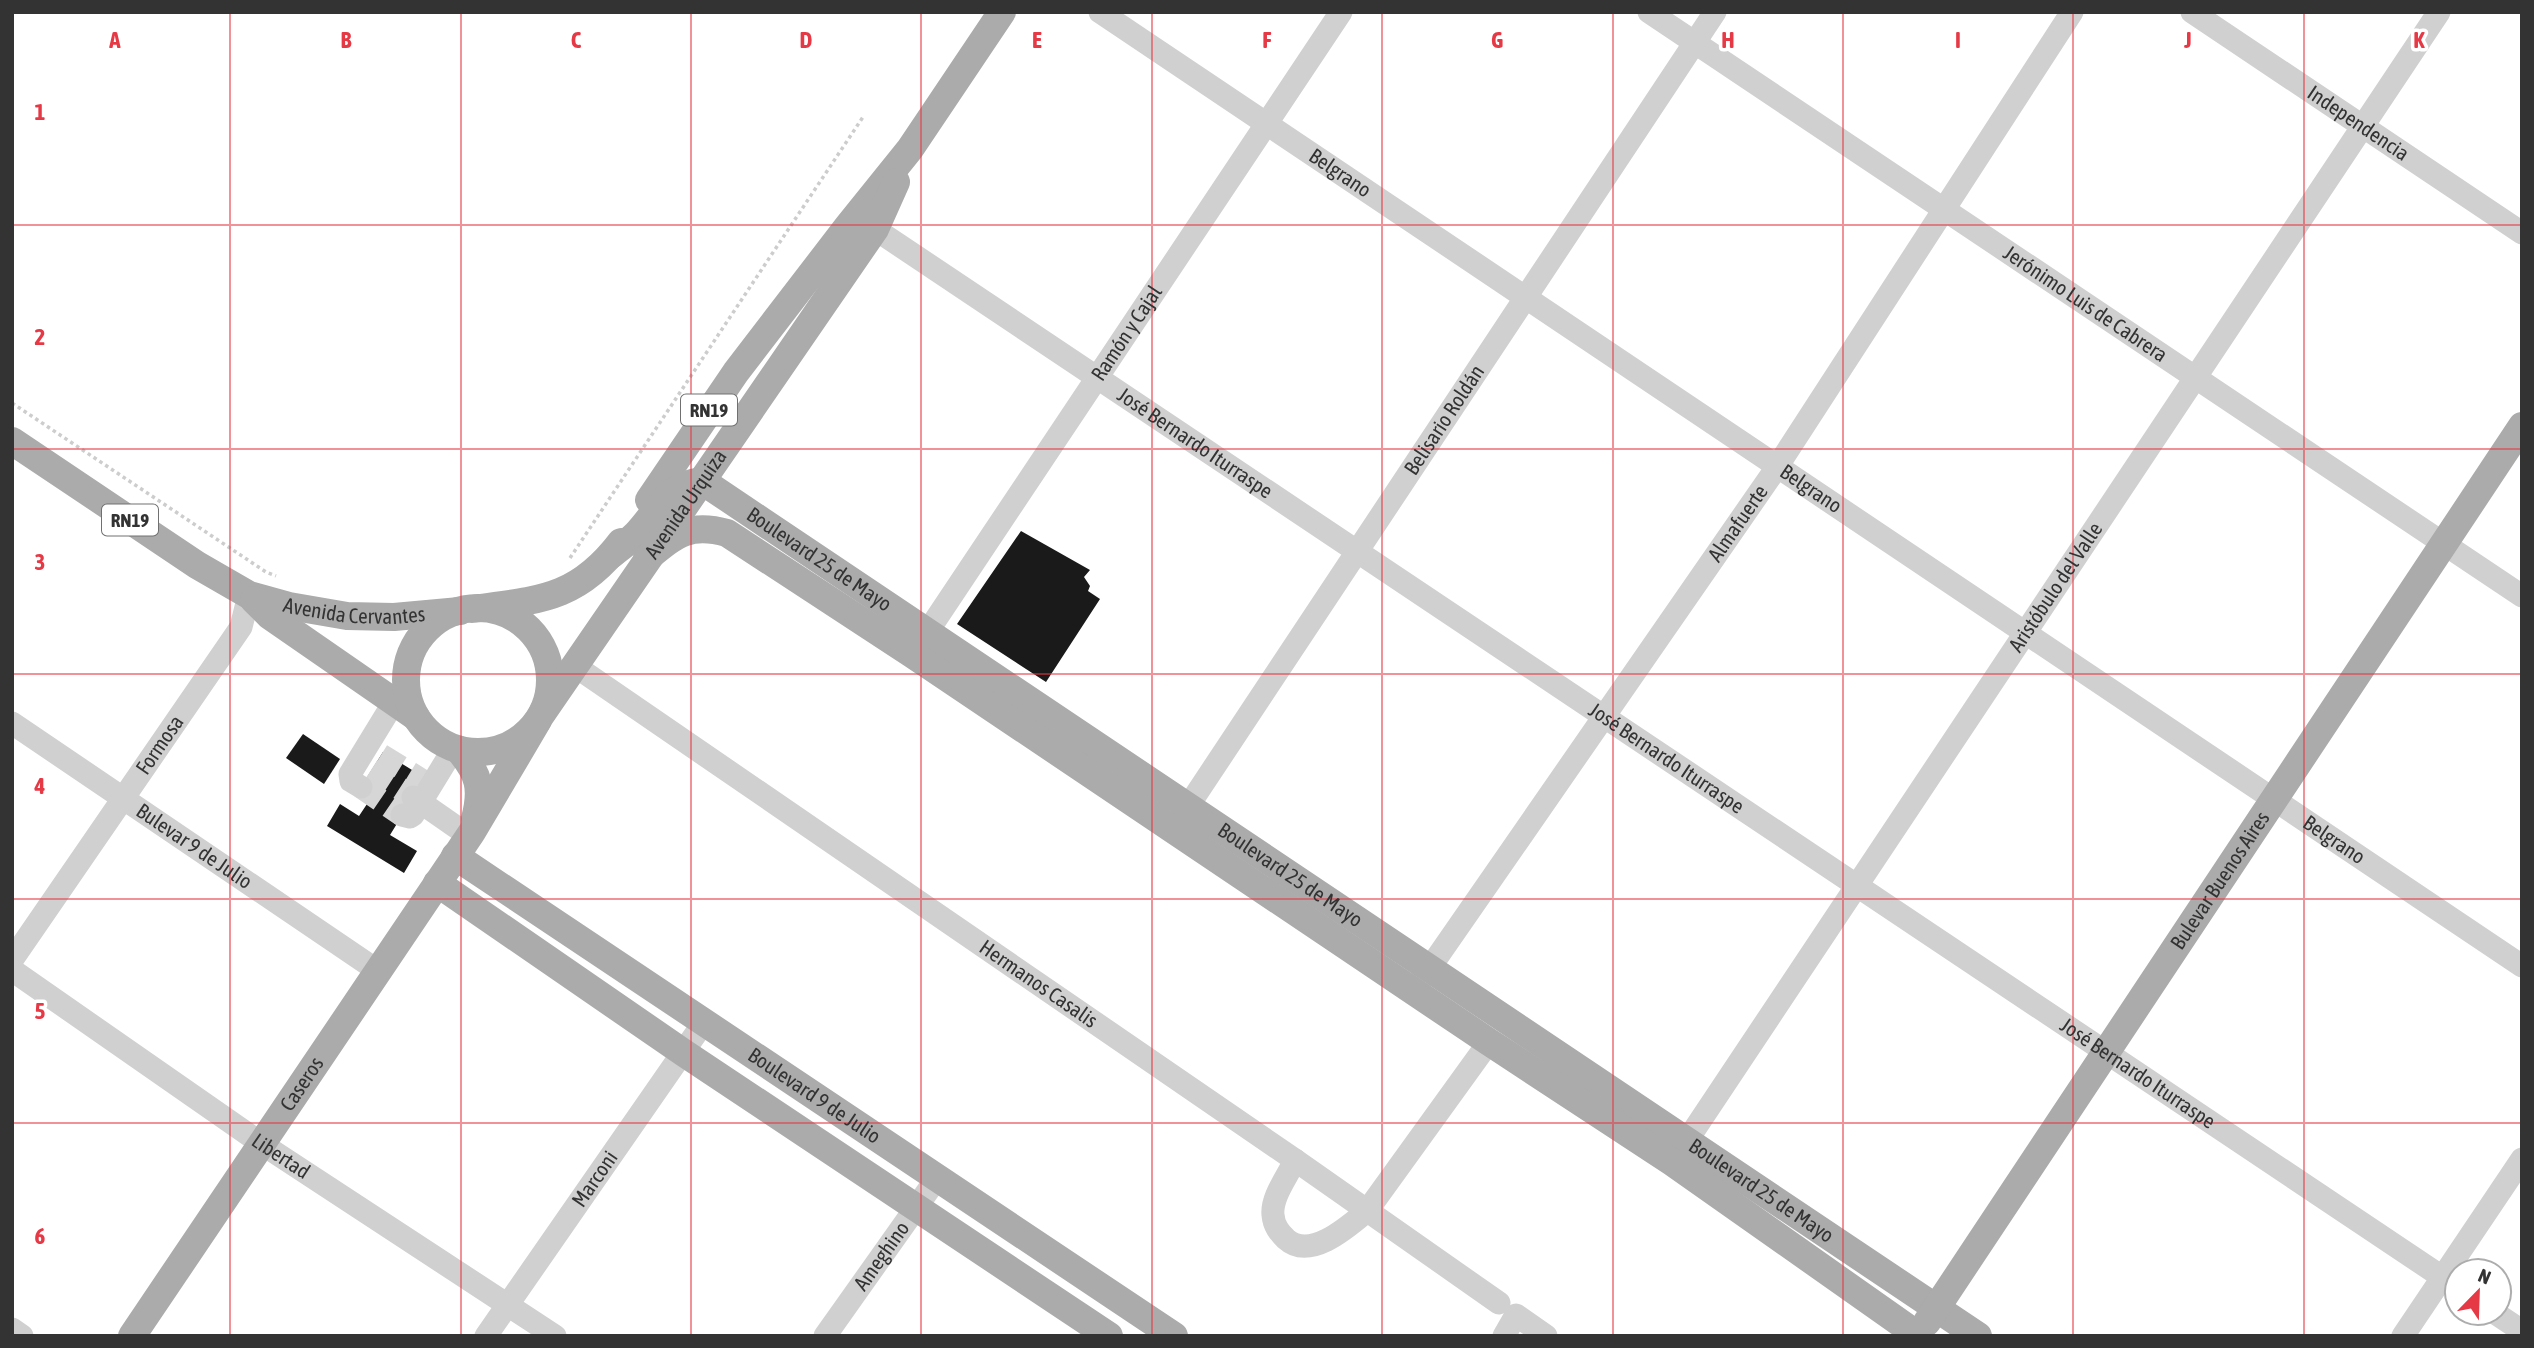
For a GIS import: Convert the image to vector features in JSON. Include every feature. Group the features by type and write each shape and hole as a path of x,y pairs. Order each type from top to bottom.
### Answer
{"main road":[{"name":"Avenida Urquiza","path":"466,610 525,602 562,593 594,572 611,555 720,394 848,226 911,149 1002,12"},
{"name":"Avenida Urquiza","path":"540,717 876,229 911,149"},
{"name":"Bulevar Buenos Aires","path":"1918,1335 2522,426"},
{"name":"Avenida Cervantes","path":"12,441 197,565 249,595 270,615 405,710"},
{"path":"611,555 638,532 674,491 687,483 702,481"},
{"name":"Boulevard 25 de Mayo","path":"702,481 919,644 1680,1152 1918,1335"},
{"name":"Boulevard 25 de Mayo","path":"648,558 680,532 712,528 727,533 919,644"},
{"name":"Avenida Cervantes","path":"249,595 347,616 394,617 466,610"},
{"name":"RN19","path":"466,610 495,611 526,626 545,655 550,678 547,701 540,717 522,738 502,748 481,752 456,749 430,734 405,710 411,707 406,686 411,653 431,626 450,614 466,610"},
{"name":"Caseros","path":"132,1336 465,841 540,717"},
{"name":"Caseros","path":"456,749 471,764 478,779 480,794 465,841"},
{"name":"Boulevard 9 de Julio","path":"465,841 704,1022 1174,1336"},
{"name":"Boulevard 9 de Julio","path":"437,883 684,1053 1109,1336"},
{"name":"Boulevard 25 de Mayo","path":"1422,979 1489,1042 1680,1152 1978,1336"}],"street":[{"name":"Belgrano","path":"1100,12 2522,966"},
{"name":"Ramón y Cajal","path":"919,644 1341,12"},
{"name":"Jerónimo Luis de Cabrera","path":"1649,12 2522,596"},
{"name":"Belisario Roldán","path":"1180,818 1715,12"},
{"name":"Almafuerte","path":"1422,979 1777,467 2072,12"},
{"name":"Independencia","path":"2192,12 2522,233"},
{"name":"Aristóbulo del Valle","path":"1680,1152 2024,632 2440,12"},
{"name":"José Bernardo Iturraspe","path":"876,229 2443,1278"},
{"name":"Formosa","path":"12,960 241,627 249,595"},
{"name":"Hermanos Casalis","path":"575,666 1295,1160 1546,1336"},
{"path":"368,764 405,710"},
{"name":"Bulevar 9 de Julio","path":"12,723 378,971"},
{"path":"456,749 418,797 465,841"},
{"name":"Libertad","path":"12,970 262,1143 555,1336"},
{"name":"Marconi","path":"486,1336 704,1022"},
{"path":"1295,1160 1277,1196 1272,1214 1278,1230 1292,1244 1310,1247 1352,1223 1367,1210 1489,1042"},
{"path":"2465,1257 2522,1158"},
{"name":"Ameghino","path":"825,1336 937,1178"},
{"path":"2403,1336 2443,1291"},
{"path":"1504,1336 1508,1309"},
{"path":"12,1329 22,1336"}],"path":[{"path":"568,561 863,117"},
{"path":"12,403 276,576"}],"building":[{"path":"1021,531 1090,570 1084,577 1090,586 1088,591 1100,599 1046,682 957,624"},
{"path":"303,734 340,759 324,784 286,758"},
{"path":"383,752 425,778 390,835 417,851 404,873 327,826 340,804 359,816 369,801 357,793"}],"tunnel":[{"path":"381,755 423,781"},
{"path":"371,770 413,797"},
{"path":"361,787 402,815"}]}
